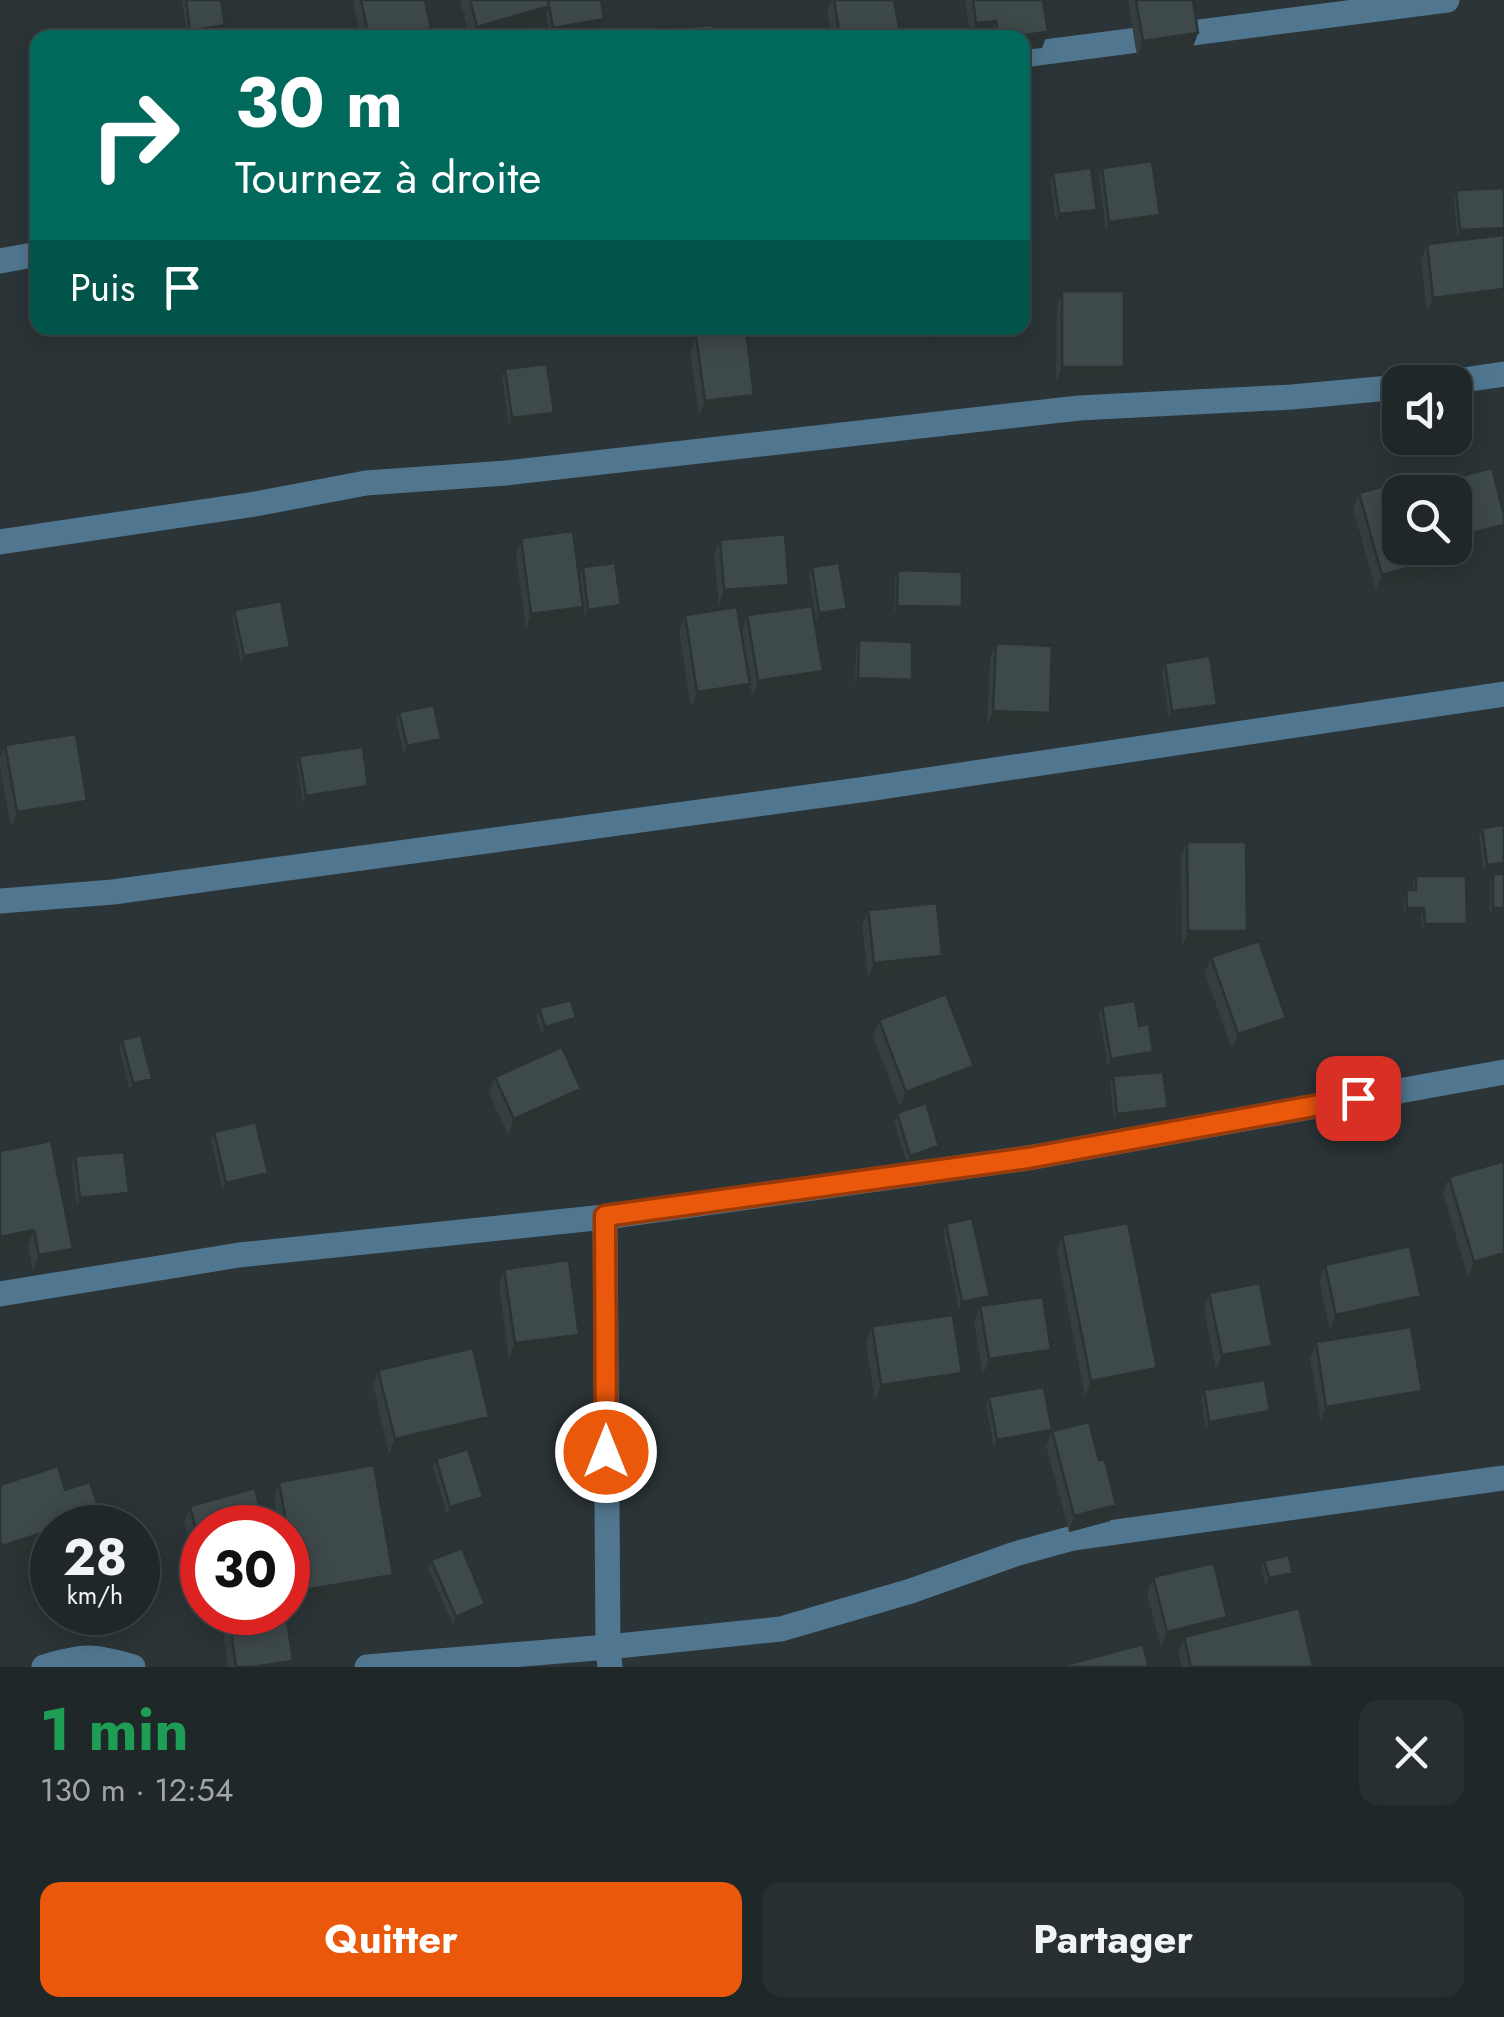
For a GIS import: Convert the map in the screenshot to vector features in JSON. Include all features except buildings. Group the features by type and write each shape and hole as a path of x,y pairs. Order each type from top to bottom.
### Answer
{"street":[{"path":"1030,54 1447,0"},
{"path":"0,261 30,255"},
{"path":"1472,379 1504,374"},
{"path":"0,542 256,504 366,483 506,472 1080,408 1292,398 1382,389"},
{"path":"0,901 112,892 848,792 1504,694"},
{"path":"0,1294 239,1255 605,1216 1028,1158 1504,1072"},
{"path":"605,1216 609,1657"},
{"path":"367,1667 609,1657 781,1629 1073,1538 1504,1478"},
{"path":"44,1667 75,1658 101,1658 133,1667"}],"route":[{"path":"606,1452 605,1216 1028,1158 1358,1098"}]}
